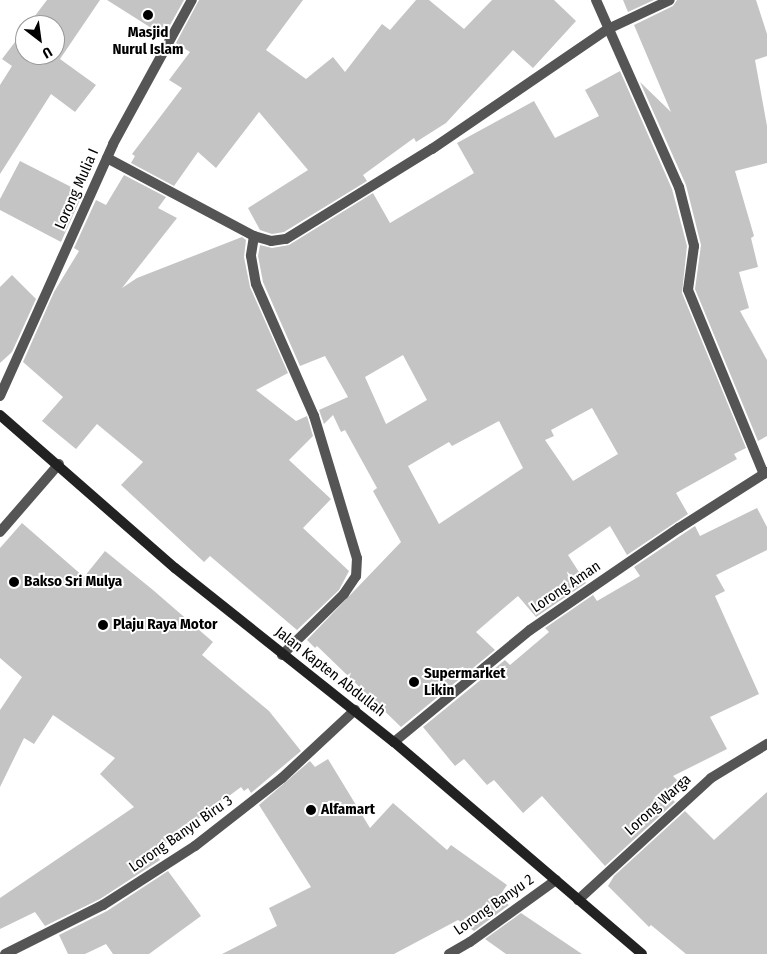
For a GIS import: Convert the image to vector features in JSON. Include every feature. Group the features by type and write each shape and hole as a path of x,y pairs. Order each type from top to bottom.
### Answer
{"main road":[{"name":"Jalan Kapten Abdullah","path":"0,415 59,464 175,568 282,654 356,710 642,954"}],"street":[{"name":"Lorong Mulia I","path":"0,396 107,158 192,0"},
{"path":"596,0 679,186 694,246 688,290 765,473"},
{"path":"107,158 254,236 271,241 286,239 432,149 608,29 670,0"},
{"path":"254,236 251,256 256,284 314,416 357,558 356,576 344,594 282,654"},
{"path":"0,532 59,464"},
{"name":"Lorong Aman","path":"394,742 530,630 765,473"},
{"name":"Lorong Banyu Biru 3","path":"5,954 103,905 195,846 282,778 356,710"},
{"name":"Lorong Warga","path":"578,900 711,778 767,744"},
{"name":"Lorong Banyu 2","path":"449,954 470,942 556,880"}],"building":[{"path":"47,0 100,0 65,52 65,15 36,15"},
{"name":"Masjid Nurul Islam","path":"107,0 184,0 164,36"},
{"path":"199,0 303,0 266,50 306,79 333,57 345,72 382,24 390,30 416,0 429,0 464,29 492,0 554,0 576,21 533,68 513,50 446,123 416,142 414,138 363,175 367,181 284,232 272,234 260,230 248,208 308,170 259,112 216,168 198,152 174,186 131,163 135,156 132,154 182,88 169,80 190,52 176,43"},
{"path":"623,0 654,0 628,12"},
{"path":"677,0 756,0 767,34 767,56 755,60 767,126 767,163 735,171 754,236 751,238 758,267 739,272 749,308 740,311 767,360 767,436 758,441 695,289 701,245 686,185 640,82 671,112 634,25 673,6"},
{"path":"15,42 15,65 65,65 65,63 96,85 75,112 51,94 0,174 0,85 12,66 2,59"},
{"path":"620,71 672,189 687,246 682,293 746,448 734,454 737,459 676,493 688,514 627,555 610,526 568,555 586,583 536,617 518,596 476,632 495,650 401,727 317,646 315,648 307,640 401,542 373,491 377,488 345,430 341,432 333,415 324,424 319,410 348,397 325,356 300,366 263,282 258,256 260,245 272,248 289,245 373,193 390,223 474,173 457,143 534,101 555,138 599,116 585,90","holes":["403,355 427,400 386,424 365,377","592,408 618,454 573,481 545,440 554,436 551,430","499,421 523,468 439,524 408,466 449,442 452,446"]},
{"path":"20,161 83,193 61,242 0,210 0,199"},
{"path":"124,175 166,197 158,208 177,218 122,288 137,278 242,237 246,240 244,257 250,287 288,373 256,390 296,421 307,416 313,436 289,460 331,499 303,528 349,571 339,590 297,630 210,556 204,562 121,485 143,462 97,424 76,449 42,421 63,397 23,362 54,292 79,251 74,248 96,200 106,205"},
{"path":"12,275 36,299 12,352 0,363 0,287"},
{"path":"757,508 767,527 767,550 716,575 725,591 715,596 759,694 710,717 727,749 673,776 682,785 669,796 675,802 605,866 542,796 523,813 494,780 487,785 464,759 455,766 423,727 505,660 510,665 549,632 545,628 593,595 597,601 640,576 634,567 695,526 700,536"},
{"path":"22,523 84,577 105,551 153,590 213,642 202,655 269,711 301,751 251,793 248,788 244,791 241,787 154,852 160,860 100,899 45,926 35,912 0,929 0,898 134,807 100,774 115,758 53,715 34,744 24,738 0,787 0,710 22,677 0,658 0,548"},
{"path":"328,759 370,828 393,803 447,850 451,845 507,885 498,898 509,905 474,931 458,920 394,954 222,954 277,926 269,908 311,887 259,805 310,761 315,767"},
{"path":"767,792 767,954 686,954 651,925 649,927 608,886 614,876 685,811 714,840"},
{"path":"168,871 201,916 149,954 113,954 106,944 85,954 68,954 59,935 107,911"},
{"path":"521,913 582,954 506,954 485,939"}],"place":[{"name":"Masjid Nurul Islam","path":"148,15"},
{"name":"Bakso Sri Mulya","path":"14,582"},
{"name":"Plaju Raya Motor","path":"103,625"},
{"name":"Supermarket Likin","path":"414,682"},
{"name":"Alfamart","path":"311,810"}]}
